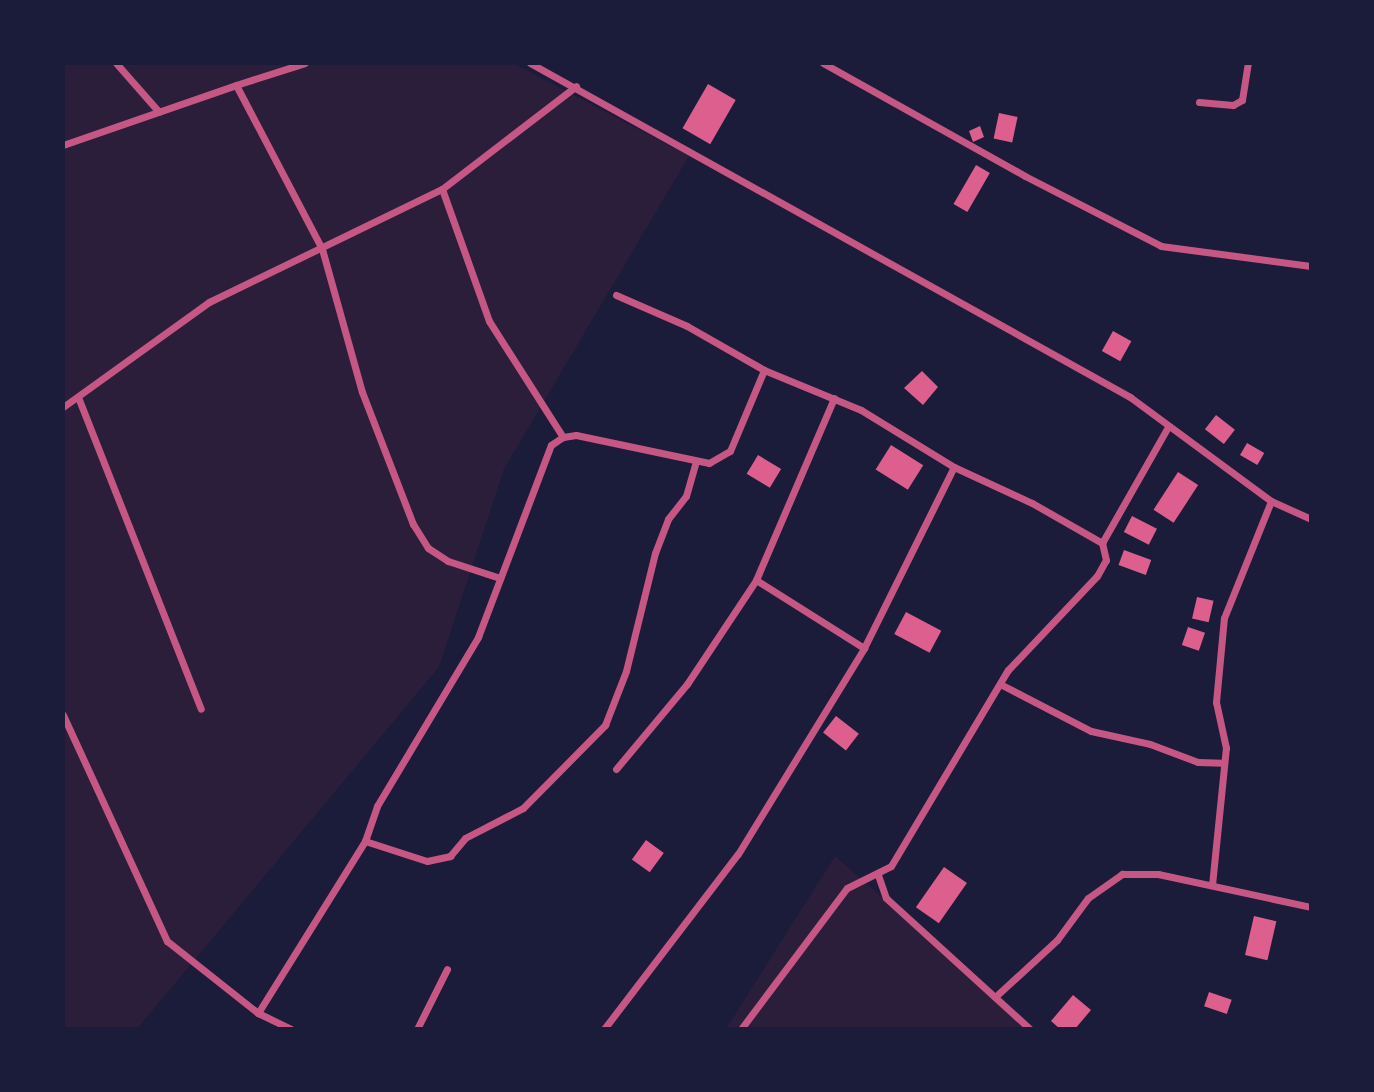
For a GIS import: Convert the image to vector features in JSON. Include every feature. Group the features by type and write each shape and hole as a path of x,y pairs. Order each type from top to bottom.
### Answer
{"street":[{"path":"116,63 159,112"},
{"path":"530,63 576,86 1130,397 1168,428 1271,502 1311,519"},
{"path":"823,63 1014,170 1161,246 1311,266"},
{"path":"1199,102 1233,105 1242,100 1248,63"},
{"path":"63,145 301,64"},
{"path":"236,85 321,249 362,392 413,524 428,548 448,561 500,578"},
{"path":"63,407 209,302 442,189 576,86"},
{"path":"442,189 489,321 563,437"},
{"path":"616,295 687,326 764,370 835,398 897,429 954,467 1032,503 1102,542"},
{"path":"258,1013 365,841 377,806 478,637 530,492 551,445 563,437 576,435 709,463 730,451 764,370"},
{"path":"78,397 201,709"},
{"path":"617,769 687,684 756,580 835,398"},
{"path":"741,1029 847,888 878,875 897,857 1000,684 1097,576 1106,560 1102,542 1168,428"},
{"path":"365,841 427,861 450,856 465,838 523,808 605,725 626,671 655,553 668,519 686,496 696,462"},
{"path":"604,1029 738,855 864,648 954,467"},
{"path":"1212,885 1222,763 1226,748 1216,702 1224,618 1271,502"},
{"path":"756,580 864,648"},
{"path":"1000,684 1091,731 1150,744 1198,762 1222,763"},
{"path":"63,715 167,941 258,1013 291,1029"},
{"path":"995,997 1056,940 1088,898 1110,880 1139,871 1311,907"},
{"path":"878,875 886,898 1030,1029"},
{"path":"417,1029 447,969"}],"shaded area":[{"path":"63,63 513,63 689,156 504,469 439,667 137,1029 63,1029"},
{"path":"835,856 1032,1029 726,1029"}],"building":[{"path":"708,84 736,100 710,144 682,128"},
{"path":"999,113 1018,117 1012,142 994,138"},
{"path":"980,126 984,137 973,142 969,131"},
{"path":"976,165 990,173 967,212 954,204"},
{"path":"1113,331 1131,341 1120,361 1102,351"},
{"path":"922,371 938,387 923,405 904,388"},
{"path":"1216,415 1235,430 1224,444 1205,429"},
{"path":"1247,443 1264,453 1257,465 1240,455"},
{"path":"891,445 923,465 908,490 876,470"},
{"path":"758,455 781,469 770,488 747,474"},
{"path":"1178,472 1198,485 1174,523 1153,510"},
{"path":"1132,516 1157,529 1149,545 1124,532"},
{"path":"1124,550 1151,560 1146,575 1119,565"},
{"path":"1197,597 1214,601 1209,622 1192,618"},
{"path":"906,612 941,631 930,653 894,634"},
{"path":"1188,627 1205,633 1199,651 1182,645"},
{"path":"836,716 859,734 846,750 823,733"},
{"path":"646,840 664,853 650,872 632,859"},
{"path":"944,867 967,883 939,923 916,907"},
{"path":"1254,916 1276,921 1267,960 1245,955"},
{"path":"1209,992 1232,1000 1227,1014 1204,1006"},
{"path":"1073,995 1091,1010 1075,1029 1060,1029 1051,1021"}]}
